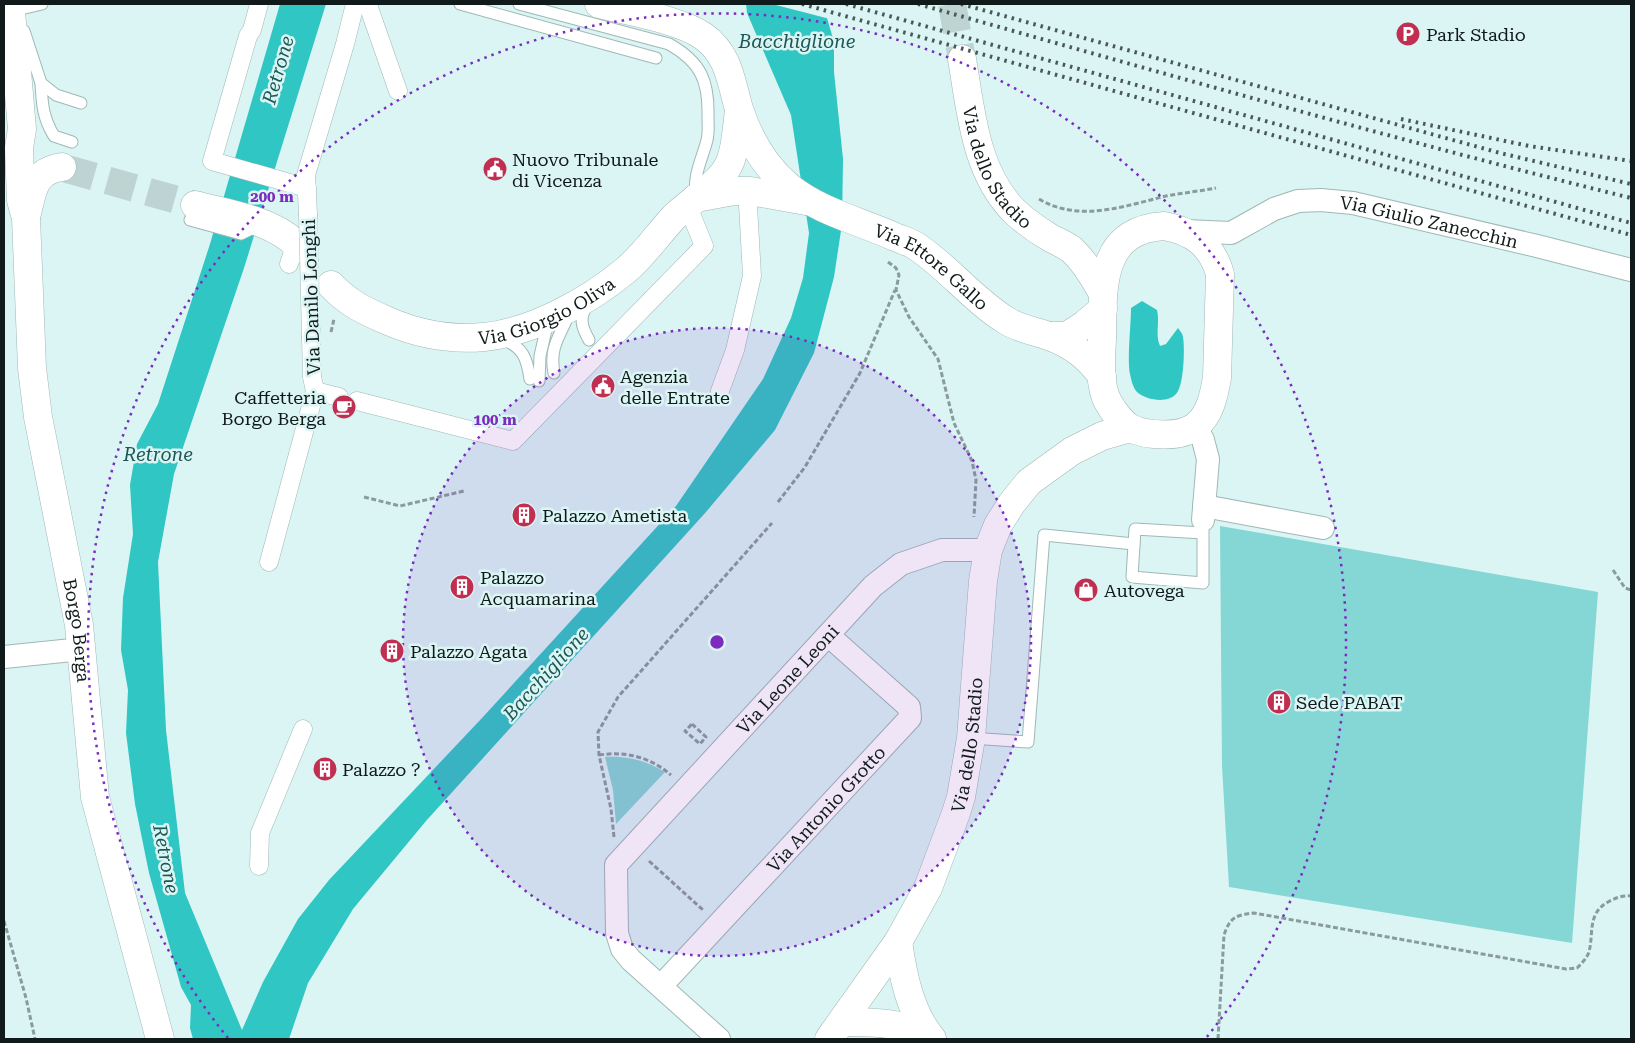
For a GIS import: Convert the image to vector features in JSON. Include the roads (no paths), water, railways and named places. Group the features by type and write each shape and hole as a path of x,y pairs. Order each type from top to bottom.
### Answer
{"main road":[{"name":"Via Ettore Gallo","path":"599,4 687,27 705,37 720,53 730,72 739,108 750,136 764,162 795,195 884,245 915,246 1007,321 1024,329 1049,336 1076,349 1091,361 1104,386"},
{"name":"Borgo Berga","path":"11,10 22,129 19,148 21,200 26,218 32,368 38,418 79,625 95,797 160,1039"},
{"name":"Via dello Stadio","path":"962,59 974,123 987,172 1015,212 1031,225 1071,250 1093,275 1103,301"},
{"name":"Via Ettore Gallo","path":"726,170 731,160 739,108"},
{"name":"Borgo Berga","path":"22,129 30,146 64,168 50,169 37,180 26,218"},
{"name":"Via Giorgio Oliva","path":"331,285 346,300 358,308 402,327 440,336 483,337 514,330 571,306 627,269 692,201 726,170"},
{"name":"Via Ettore Gallo","path":"692,201 734,191 795,195"},
{"path":"199,214 265,224 282,232 295,252"},
{"path":"1150,226 1164,226 1185,231 1201,240 1210,250 1220,274 1217,378 1210,406 1196,426 1166,435 1147,433 1130,428 1113,411 1104,386 1101,363 1103,301 1107,266 1127,236 1150,226"},
{"path":"1071,250 1100,250 1119,246"},
{"name":"Via Ettore Gallo","path":"1049,336 1067,336 1084,326 1103,301"},
{"name":"Via dello Stadio","path":"1072,451 1104,386"},
{"name":"Via dello Stadio","path":"835,1031 898,942 928,888 961,797 971,738 983,581 980,550 1012,503 1029,482 1072,451 1102,436 1130,428"},
{"path":"898,942 902,969 914,1008 922,1026 932,1039"},
{"path":"835,1031 866,1022 901,1025 918,1031 932,1039"}],"street":[{"path":"259,4 212,161 306,188"},
{"name":"Via Danilo Longhi","path":"269,562 315,391 312,377 306,175 355,4"},
{"path":"363,4 369,8 398,91"},
{"name":"Via Giulio Zanecchin","path":"1231,233 1274,209 1298,201 1321,200 1354,203 1631,270"},
{"path":"357,401 513,441 704,246 692,201"},
{"path":"720,391 735,350 752,276 748,205"},
{"path":"1185,231 1231,233 1220,274"},
{"path":"315,391 340,397"},
{"path":"1196,426 1203,440 1208,459 1203,520 1323,528"},
{"name":"Via Leone Leoni","path":"661,986 630,960 622,949 617,933 616,865 873,586 901,564 942,550 980,550"},
{"name":"Via Antonio Grotto","path":"661,986 910,718 909,707 828,635"},
{"path":"4,657 82,649"},
{"path":"259,866 260,833 303,729"},
{"path":"661,986 719,1039"}],"lane":[{"path":"11,10 42,4"},
{"path":"460,4 656,58"},
{"path":"519,4 669,44 682,51 695,64 706,82 708,138 694,184 692,201"},
{"path":"11,10 20,20 41,83 46,123 54,136 72,142"},
{"path":"41,83 56,95 81,103"},
{"path":"571,306 582,315 582,329 589,340"},
{"path":"554,373 551,360 571,306"},
{"path":"493,335 510,342 521,352 528,362 535,380 544,332 571,306"},
{"path":"1203,520 1202,583 1132,577 1135,529 1203,520"},
{"path":"971,738 1028,742 1044,535 1134,544"}],"water":[{"path":"280,4 326,4 244,268 174,474 158,562 166,730 185,893 242,1030 263,982 298,919 329,880 482,718 676,506 763,379 791,318 803,278 809,233 791,115 747,13 746,4 823,4 834,42 834,72 843,159 842,224 834,277 814,353 775,430 706,512 426,821 353,909 308,983 289,1039 193,1039 190,1028 191,1005 181,987 149,873 135,804 126,733 128,690 121,650 123,598 133,534 130,485 137,444 158,404 210,244"},
{"path":"1142,301 1157,310 1160,346 1166,344 1178,328 1183,336 1184,358 1181,383 1176,394 1167,399 1151,399 1141,395 1133,386 1129,368 1131,308"}],"tunnel":[{"path":"952,4 962,59"},
{"path":"67,169 195,205"}],"railway":[{"path":"802,4 1631,235"},
{"path":"846,4 1631,223"},
{"path":"918,4 1363,128 1631,198"},
{"path":"961,4 1500,153 1631,184"},
{"path":"1401,119 1529,146 1631,161"}],"place":[{"name":"Park Stadio","path":"1408,34"},
{"name":"Nuovo Tribunale di Vicenza","path":"495,169"},
{"name":"Agenzia delle Entrate","path":"603,386"},
{"name":"Caffetteria Borgo Berga","path":"344,407"},
{"name":"Palazzo Ametista","path":"524,515"},
{"name":"Palazzo Acquamarina","path":"462,587"},
{"name":"Autovega","path":"1086,590"},
{"name":"Palazzo Agata","path":"392,651"},
{"name":"Sede PABAT","path":"1279,702"},
{"name":"Palazzo ?","path":"325,769"}],"water label":[{"name":"Bacchiglione","path":"797,41"},
{"name":"Retrone","path":"278,70"},
{"name":"Retrone","path":"158,454"},
{"name":"Bacchiglione","path":"546,674"},
{"name":"Retrone","path":"166,859"}]}
